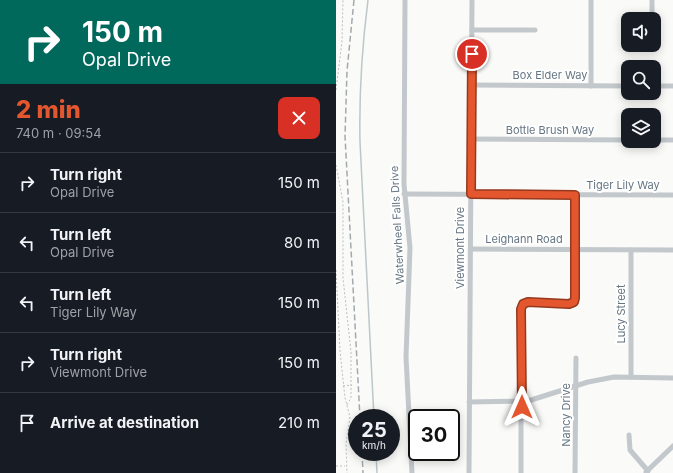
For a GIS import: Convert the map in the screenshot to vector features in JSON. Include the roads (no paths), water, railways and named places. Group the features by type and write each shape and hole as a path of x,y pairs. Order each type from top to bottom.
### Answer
{"street":[{"name":"Waterwheel Falls Drive","path":"405,0 404,194 410,253 406,357 412,473"},
{"name":"Viewmont Drive","path":"469,473 472,0"},
{"path":"591,0 591,86"},
{"path":"652,0 652,12"},
{"path":"472,30 535,30"},
{"name":"Box Elder Way","path":"471,85 621,86"},
{"path":"661,86 673,86"},
{"name":"Bottle Brush Way","path":"471,139 621,140"},
{"path":"661,140 673,140"},
{"name":"Tiger Lily Way","path":"404,194 673,195"},
{"path":"521,473 521,309 523,304 528,302 569,304 574,302 575,195"},
{"name":"Leighann Road","path":"471,249 673,250"},
{"name":"Lucy Street","path":"631,250 631,377"},
{"name":"Nancy Drive","path":"576,358 576,473"},
{"path":"469,402 522,402 538,399 605,378 673,378"},
{"path":"629,435 630,450 647,472 673,446"}],"waterway":[{"path":"368,0 361,71 360,142 374,409"},
{"path":"376,461 377,473"}],"railway":[{"path":"354,0 347,71 345,136 360,409"},
{"path":"362,461 363,473"}]}
